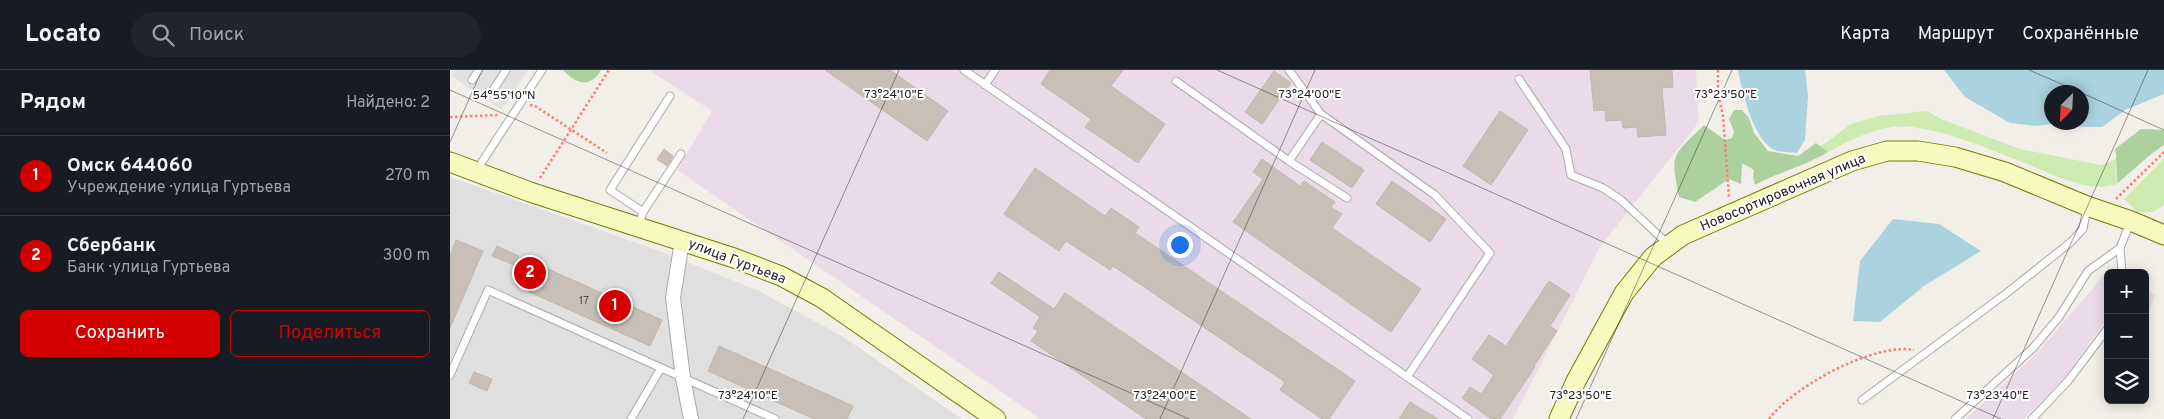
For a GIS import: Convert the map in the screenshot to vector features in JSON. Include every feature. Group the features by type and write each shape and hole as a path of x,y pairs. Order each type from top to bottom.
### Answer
{"main road":[{"name":"Новосортировочная улица","path":"1552,419 1576,381 1624,293 1653,258 1683,235 1852,161 1887,151 1918,151 1955,157 2005,172 2164,235"},
{"name":"улица Гуртьева","path":"450,162 476,172 641,219 682,241 781,276 822,298 996,419"},
{"name":"Новосортировочная улица","path":"1559,419 1576,381"}],"street":[{"path":"682,241 674,298 683,378 691,419"}],"lane":[{"path":"472,80 479,70"},
{"path":"492,92 506,70"},
{"path":"476,172 542,70"},
{"path":"964,70 1468,419"},
{"path":"985,85 995,70"},
{"path":"1288,70 1321,114 1435,195 1490,253 1408,377"},
{"path":"1519,78 1566,149 1571,175 1603,188 1621,200 1669,245"},
{"path":"1176,80 1289,161 1347,198"},
{"path":"670,96 610,190 641,219 681,154"},
{"path":"1289,161 1321,114"},
{"path":"1862,400 2071,242 2083,229 2087,206"},
{"path":"2122,269 2120,248 2131,221"},
{"path":"1955,419 2033,348 2059,317 2088,271 2120,248"},
{"path":"450,375 488,290 775,419"},
{"path":"2032,419 2068,381 2104,333"},
{"path":"631,419 661,368"}],"path":[{"path":"537,181 609,70"},
{"path":"1718,70 1718,93 1723,116 1727,180"},
{"path":"450,116 494,116 527,104 535,106 607,152"},
{"path":"2108,214 2112,203 2164,152"},
{"path":"1769,419 1788,400 1825,375 1850,362 1879,353 1905,348 1927,352"}],"shaded area":[{"path":"455,70 528,70 502,110 451,76"},
{"path":"649,70 1696,70 1699,122 1600,247 1513,419 1041,419 677,170 712,111"},
{"path":"450,177 662,252 759,291 842,336 962,419 450,419"},
{"path":"2103,276 2104,323 2065,377 2024,419 1966,419 2038,352"},
{"path":"2149,292 2156,295 2149,310"}],"green space":[{"path":"563,70 601,70 592,80 583,82 573,79"},
{"path":"1734,110 1742,110 1749,118 1754,133 1768,151 1798,156 1816,143 1828,152 1755,185 1754,170 1742,163 1741,184 1729,179 1695,202 1679,197 1675,171 1676,156 1685,143 1704,125 1725,140 1732,138 1734,132 1729,119"},
{"path":"1927,111 1941,119 2020,149 2101,165 2118,158 2115,171 2118,183 2107,186 2095,186 2069,181 1974,143 1940,133 1907,127 1892,127 1867,133 1828,152 1821,146 1851,124 1879,116"},
{"path":"2141,129 2164,130 2164,145 2118,183 2115,149"},
{"path":"2164,159 2164,205 2153,212 2137,212 2124,199"}],"water":[{"path":"1738,70 1805,70 1808,96 1805,140 1797,153 1777,151 1762,138 1750,116"},
{"path":"1944,70 2164,70 2164,94 2125,110 2102,127 2089,127 2089,85 2044,85 2044,125 2037,126 2010,123 1965,97"},
{"path":"1893,219 1939,224 1981,251 1924,286 1880,322 1853,321 1860,261"}],"building":[{"path":"825,70 890,70 948,111 927,141"},
{"path":"1050,70 1123,70 1111,86 1165,124 1138,163 1085,127 1091,119 1041,84"},
{"path":"1590,70 1672,70 1673,87 1662,88 1666,135 1638,137 1637,127 1623,128 1622,120 1606,121 1605,110 1594,111"},
{"path":"1274,71 1291,83 1262,124 1245,112"},
{"path":"1500,111 1528,130 1491,185 1463,166"},
{"path":"1322,142 1364,170 1352,188 1310,160"},
{"path":"664,149 673,156 667,166 657,159"},
{"path":"1262,159 1300,186 1304,181 1335,202 1331,207 1342,214 1332,228 1421,289 1391,332 1233,222 1263,179 1253,172"},
{"path":"1035,168 1105,216 1111,208 1139,227 1135,233 1355,381 1329,419 1322,419 1280,390 1285,382 1113,266 1110,270 1066,241 1059,251 1004,214"},
{"path":"1392,181 1446,219 1430,242 1376,204"},
{"path":"456,240 483,251 450,328 450,255"},
{"path":"497,246 519,256 514,265 492,256"},
{"path":"528,260 662,320 650,346 516,286"},
{"path":"999,272 1054,309 1065,293 1251,419 1146,419 1031,341 1038,331 1033,328 1040,317 991,283"},
{"path":"1549,281 1570,295 1550,326 1557,331 1500,419 1491,419 1462,398 1470,387 1481,394 1494,375 1472,359 1489,335 1506,346"},
{"path":"719,346 853,406 847,419 814,419 708,371"},
{"path":"474,372 492,379 487,391 469,383"},
{"path":"1410,402 1438,419 1399,419"}],"place":[{"name":"Сбербанк","path":"530,273"},
{"name":"Омск 644060","path":"615,306"}]}
